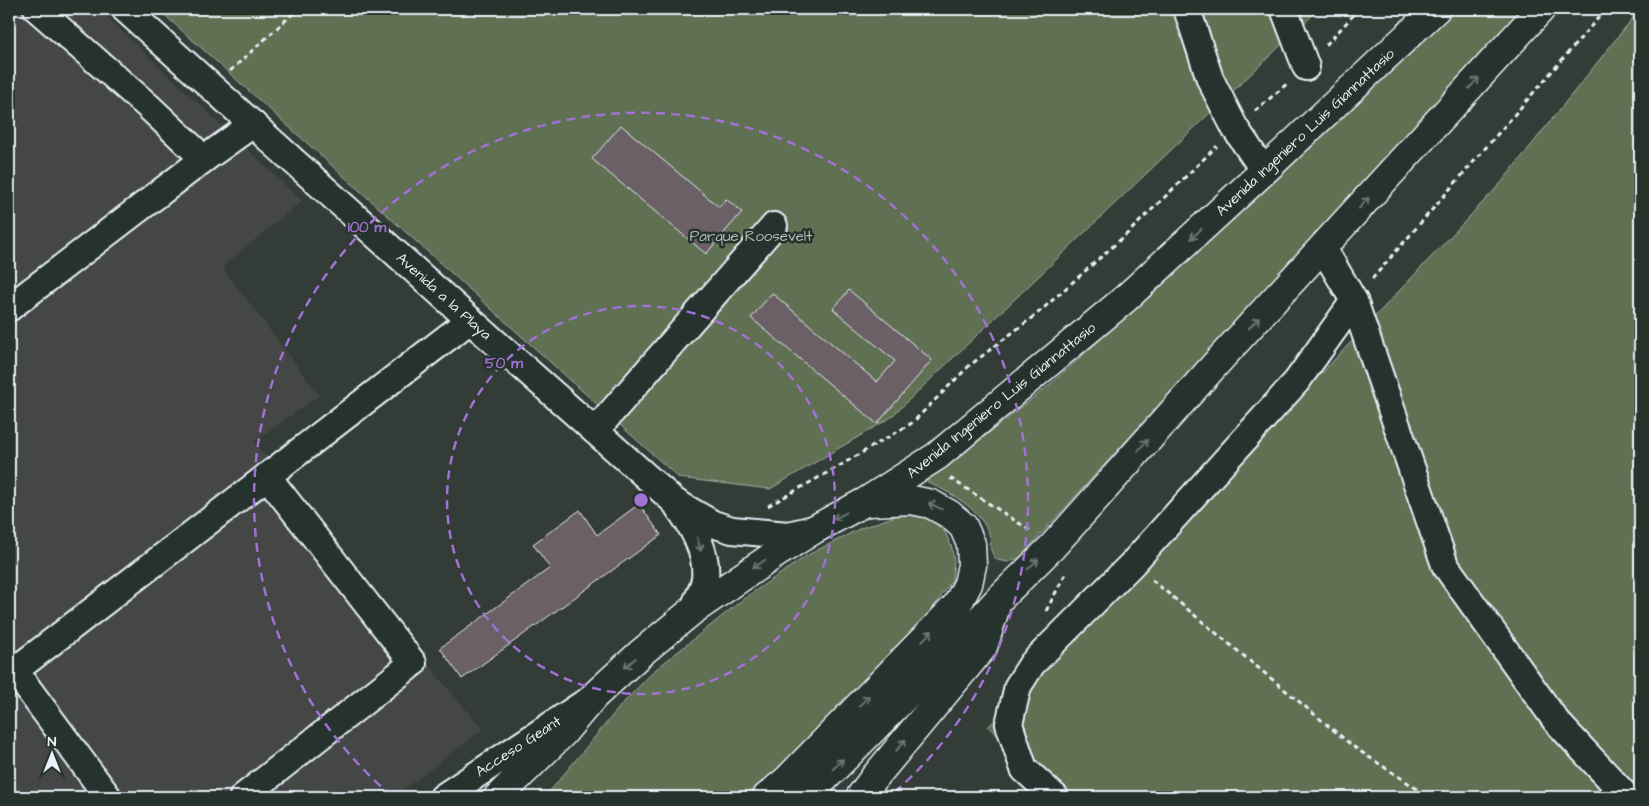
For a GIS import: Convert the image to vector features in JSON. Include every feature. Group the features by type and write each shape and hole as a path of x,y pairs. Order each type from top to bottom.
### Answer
{"main road":[{"name":"Avenida Ingeniero Luis Giannattasio","path":"498,797 562,734 594,696 642,652 692,611 815,529 865,502 927,462 970,429 1125,299 1436,9"},
{"path":"803,797 819,784 966,635 998,599 1052,546 1541,9"},
{"path":"767,797 787,780 957,605 968,584 972,566 970,544 964,526 949,514 931,504 912,500 865,502"},
{"path":"860,797 983,647 998,599"},
{"path":"513,797 525,770"}],"street":[{"path":"37,9 204,159"},
{"name":"Avenida a la Playa","path":"125,9 675,502"},
{"path":"1187,9 1210,78 1235,128 1264,171"},
{"path":"1284,9 1306,67"},
{"path":"11,300 253,124"},
{"path":"595,431 774,226"},
{"path":"1323,248 1354,300 1446,565 1556,721 1627,797"},
{"path":"1055,797 1024,769 1009,724 1018,686 1032,664 1132,564 1297,381 1354,300"},
{"path":"108,797 11,669 470,320"},
{"path":"243,797 413,663 267,476"},
{"path":"675,502 713,524 732,530 788,535 815,529"},
{"path":"675,502 692,526 700,542 704,562 705,578 702,591 692,611"},
{"name":"Acceso Geant","path":"443,797 594,696"}],"path":[{"path":"212,87 298,9"},
{"path":"763,507 841,465 912,423 969,366 1038,313 1129,232 1235,128 1306,67 1359,9"},
{"path":"1354,300 1606,9"},
{"path":"927,462 1052,546 1069,568 1044,613"},
{"path":"1132,564 1354,747 1429,797"}],"shaded area":[{"path":"9,9 98,9 302,201 222,267 319,395 254,442 444,684 483,729 394,797 9,797"}],"green space":[{"name":"Parque Roosevelt","path":"158,9 1319,9 890,418 770,489 679,478"},
{"path":"1453,9 1521,9 1019,558 1008,562 997,560 990,548 990,535 977,514 962,501 927,482 927,462 947,466 1047,387 1182,267"},
{"path":"1640,9 1640,797 1064,797 988,727 1501,183"},
{"path":"910,515 925,518 945,532 952,548 954,562 952,580 931,611 834,715 789,759 743,797 545,797 623,703 655,670 746,597 808,555 861,528 896,516"}],"building":[{"path":"621,125 719,207 726,199 742,212 706,254 592,159"},
{"path":"849,290 932,360 877,424 751,318 772,293 877,382 895,361 833,309"},
{"path":"639,504 661,535 462,679 440,648 550,568 533,544 580,510 597,535"}]}
